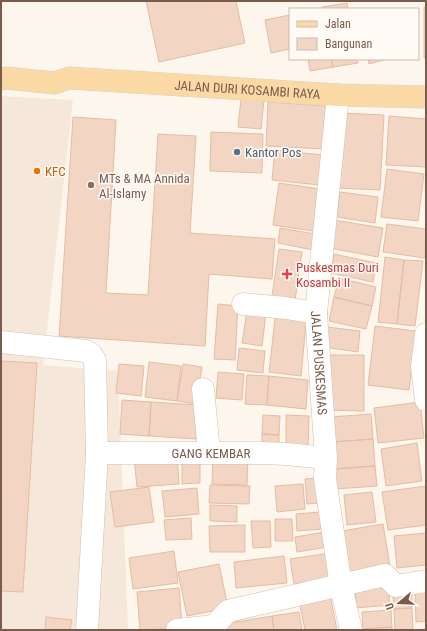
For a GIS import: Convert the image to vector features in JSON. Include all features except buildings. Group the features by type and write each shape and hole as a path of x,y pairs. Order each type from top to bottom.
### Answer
{"main road":[{"name":"JALAN DURI KOSAMBI RAYA","path":"3,74 55,83 69,78 338,95 426,97"}],"street":[{"name":"JALAN PUSKESMAS","path":"338,95 316,313 326,458 325,480 341,586 351,630"},
{"path":"242,304 286,308 316,313"},
{"path":"426,334 422,367 426,400"},
{"path":"1,342 86,351 96,360 96,453 87,630"},
{"path":"203,389 209,452"},
{"name":"GANG KEMBAR","path":"96,453 209,452 287,454 326,458"},
{"path":"177,630 214,628 228,611 385,575 396,586 426,581"}],"shaded area":[{"path":"1,96 73,100 43,365 118,371 128,630 1,630"}],"place":[{"name":"Kantor Pos","path":"237,152"},
{"name":"KFC","path":"37,171"},
{"name":"MTs & MA Annida Al-Islamy","path":"91,185"},
{"name":"Puskesmas Duri Kosambi II","path":"287,274"}]}
